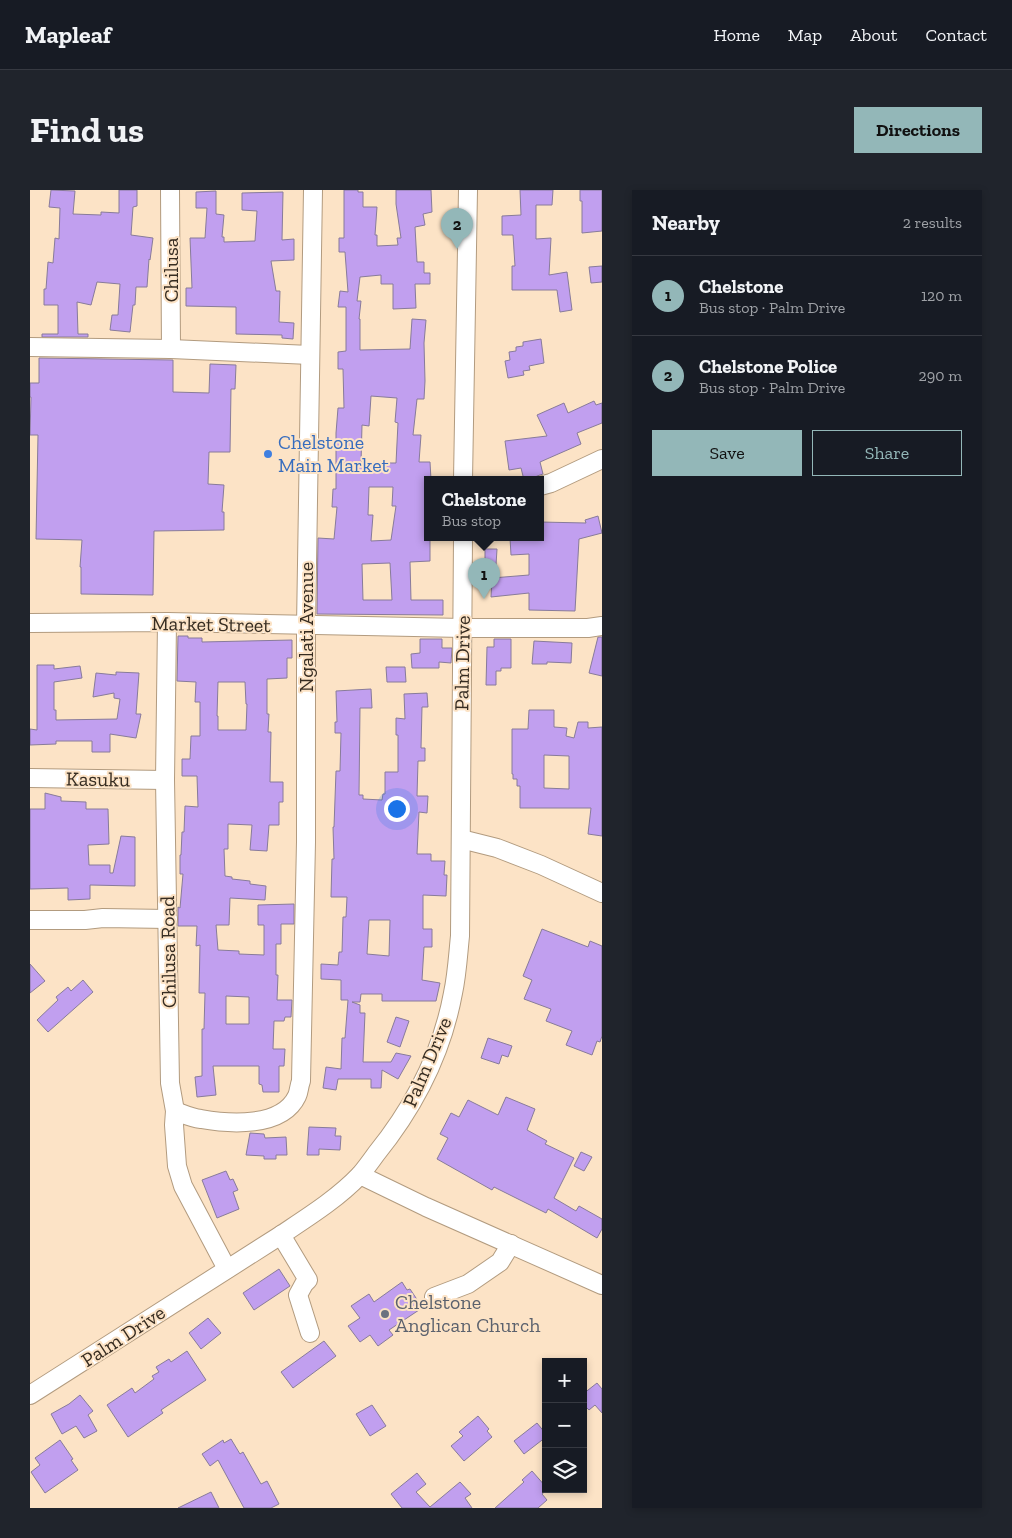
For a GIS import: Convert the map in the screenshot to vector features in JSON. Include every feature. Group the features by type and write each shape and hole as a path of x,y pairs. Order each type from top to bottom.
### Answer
{"street":[{"name":"Chilusa","path":"170,190 171,349"},
{"name":"Ngalati Avenue","path":"175,1111 199,1119 244,1122 269,1119 285,1111 296,1097 301,1081 306,842 306,626 313,190"},
{"path":"464,476 468,190"},
{"path":"30,347 171,349 310,355"},
{"path":"544,485 602,459"},
{"name":"Palm Drive","path":"30,1395 314,1212 360,1175 403,1119 422,1085 440,1041 453,993 460,936 463,541"},
{"name":"Market Street","path":"30,624 167,622 463,628 588,628 602,626"},
{"name":"Chilusa Road","path":"167,622 165,780 170,1083 175,1111 174,1126 178,1166 183,1186 227,1269"},
{"name":"Kasuku","path":"30,778 165,780"},
{"path":"461,839 497,848 541,865 602,893"},
{"path":"30,920 168,919"},
{"path":"360,1175 426,1207 602,1285"},
{"path":"280,1235 308,1280 298,1296 310,1333"},
{"path":"434,1297 468,1284 500,1262 511,1244"}],"building":[{"path":"51,190 75,191 73,214 101,215 101,212 119,213 119,190 137,190 137,206 133,207 131,235 153,238 147,287 136,287 130,332 110,330 112,315 118,315 120,284 97,282 91,305 77,302 78,334 88,334 88,337 42,337 42,334 58,334 58,305 44,305 48,262 53,263 55,238 59,239 60,208 49,207"},
{"path":"344,190 363,192 363,207 377,207 375,235 377,235 377,246 398,245 397,238 401,238 396,190 431,190 432,212 423,214 425,225 415,227 417,262 424,262 424,273 430,273 430,284 415,284 416,308 393,309 393,284 381,284 381,275 360,277 357,301 361,301 359,319 360,350 410,349 412,319 426,320 424,399 417,399 413,435 421,435 419,462 430,462 431,476 424,476 424,541 430,541 430,561 410,562 411,600 443,600 443,615 317,614 318,538 334,539 337,507 332,507 333,489 336,489 336,433 338,408 344,408 343,369 338,369 338,352 346,351 346,307 338,307 340,291 348,292 345,252 339,252 339,238 344,238","holes":["371,396 397,398 395,422 398,423 396,463 361,463 362,425 369,426","369,487 393,487 392,506 396,506 391,540 371,541 373,515 368,515","390,563 392,600 363,600 362,564"]},
{"path":"520,190 553,190 552,205 536,205 536,239 551,238 549,275 567,272 572,310 560,312 557,290 512,290 512,266 515,266 513,235 502,235 502,216 521,215"},
{"path":"580,190 602,190 602,231 582,233"},
{"path":"216,191 216,214 224,215 222,237 224,237 224,242 255,241 257,211 242,210 242,193 283,192 282,240 294,239 294,260 271,261 276,291 280,291 279,322 294,323 293,339 282,338 282,335 236,334 236,307 186,306 186,288 192,288 190,238 205,238 207,208 196,208 196,192"},
{"path":"602,266 602,282 591,283 589,267"},
{"path":"541,339 544,363 529,366 530,370 523,371 524,375 508,378 505,361 510,360 509,352 516,351 516,347 523,346 523,342"},
{"path":"39,358 173,360 173,392 209,393 210,364 236,365 235,389 231,389 230,452 209,452 208,484 224,485 222,512 224,512 224,530 154,531 153,595 81,594 82,540 36,539 38,435 30,435 30,383 39,383"},
{"path":"594,401 596,405 602,403 602,423 577,433 581,444 540,462 543,474 523,476 521,468 509,470 505,441 547,436 537,415 564,403 568,413"},
{"path":"598,516 602,533 579,539 575,611 529,610 529,593 491,597 492,578 529,575 529,554 511,555 510,541 544,541 544,522 586,523 585,520"},
{"path":"485,549 497,549 496,565 485,566"},
{"path":"178,636 202,638 202,642 292,640 292,658 287,658 287,678 267,679 268,732 271,732 270,782 283,782 283,802 279,802 279,825 269,825 267,851 250,850 252,825 228,824 228,849 224,849 225,876 232,877 232,879 250,881 250,884 266,886 265,900 230,898 229,925 216,925 218,950 239,951 239,954 264,955 264,925 258,925 258,905 294,904 294,924 281,924 281,944 276,944 277,1000 292,1000 291,1017 285,1017 284,1021 274,1021 273,1049 285,1049 284,1066 279,1066 279,1092 263,1092 262,1085 259,1084 259,1066 213,1066 216,1095 197,1097 195,1077 202,1076 202,1029 204,1029 205,993 199,993 200,945 196,946 197,926 178,926 178,907 180,908 183,874 180,874 180,855 182,832 184,832 185,806 198,807 197,776 182,776 182,759 190,759 191,736 200,736 200,702 195,702 196,682 177,681","holes":["218,682 245,682 247,704 246,730 218,730","226,996 249,997 249,1024 226,1024"]},
{"path":"598,637 602,637 602,676 589,673"},
{"path":"420,639 442,639 442,648 452,648 451,663 439,662 439,668 412,668 411,654 420,653"},
{"path":"494,639 511,639 511,668 501,668 501,671 496,671 496,685 486,685 487,647 494,647"},
{"path":"534,641 572,643 571,663 547,662 547,664 532,664"},
{"path":"37,665 54,665 54,669 80,666 82,678 54,682 56,720 117,719 120,699 114,698 114,693 93,697 96,673 116,675 116,672 139,673 136,714 141,714 136,738 110,734 110,752 92,752 92,741 56,741 56,744 30,745 30,729 37,730"},
{"path":"386,667 405,667 406,682 387,682"},
{"path":"371,689 372,708 360,708 359,795 363,795 363,799 382,800 383,794 385,794 385,772 398,772 396,718 405,719 404,694 427,693 428,707 422,707 421,748 425,748 425,761 418,761 417,796 428,796 427,813 419,812 417,854 431,854 431,861 445,861 444,875 447,875 446,896 423,895 423,929 432,929 432,947 424,947 422,980 440,983 436,1001 382,1001 382,994 361,994 360,1002 352,1002 360,1005 360,1013 365,1013 363,1062 391,1062 396,1053 411,1056 398,1079 382,1070 381,1088 371,1088 371,1079 338,1079 336,1090 323,1088 326,1067 341,1069 342,1038 345,1038 348,1000 341,1000 341,980 321,979 321,964 338,965 339,952 342,952 343,917 346,917 347,897 331,897 336,771 340,771 341,733 335,733 335,722 337,722 336,691","holes":["369,920 390,920 389,956 367,954"]},
{"path":"529,710 554,710 554,727 567,728 566,736 574,738 578,722 588,722 588,728 602,727 602,836 588,834 591,808 520,808 520,786 517,786 517,779 513,779 512,774 512,729 528,729","holes":["544,755 569,756 569,789 544,788"]},
{"path":"45,793 61,797 61,801 86,802 86,809 108,809 109,844 88,845 89,865 110,865 110,873 113,873 121,836 135,837 135,886 90,885 90,899 68,900 68,888 30,889 30,809 45,809"},
{"path":"542,929 588,947 590,941 602,946 602,1036 600,1042 597,1041 592,1055 566,1045 572,1031 546,1021 551,1009 524,999 532,980 523,976"},
{"path":"30,964 45,981 30,993"},
{"path":"83,980 93,992 48,1032 37,1020 58,1000 56,997 68,987 71,991"},
{"path":"396,1017 409,1021 400,1047 387,1042"},
{"path":"488,1038 512,1046 508,1057 502,1055 499,1064 481,1058"},
{"path":"506,1097 535,1109 527,1130 547,1141 545,1144 574,1158 554,1198 576,1211 579,1206 602,1219 602,1229 597,1238 548,1209 546,1213 494,1187 492,1190 437,1159 448,1138 440,1134 451,1113 459,1117 468,1100 498,1115"},
{"path":"309,1127 336,1128 335,1136 341,1136 340,1150 319,1149 319,1155 307,1155"},
{"path":"250,1133 264,1134 265,1138 286,1137 287,1155 276,1155 276,1159 264,1159 264,1156 246,1155"},
{"path":"581,1152 592,1157 584,1171 574,1166"},
{"path":"226,1171 230,1180 233,1179 238,1190 233,1192 239,1209 217,1218 202,1180"},
{"path":"279,1269 290,1286 254,1310 243,1293"},
{"name":"Chelstone Anglican Church","path":"402,1282 407,1290 410,1289 418,1301 415,1303 419,1310 389,1330 393,1335 378,1346 370,1335 360,1342 348,1326 360,1318 351,1306 369,1294 374,1302"},
{"path":"208,1318 221,1333 201,1349 189,1333"},
{"path":"324,1341 336,1356 293,1388 281,1372"},
{"path":"187,1351 206,1380 161,1410 163,1413 128,1437 107,1405 132,1388 135,1393 154,1379 152,1376 159,1372 156,1367 169,1359 171,1362"},
{"path":"597,1383 602,1389 602,1413 595,1405 589,1410 587,1408 587,1391"},
{"path":"80,1395 93,1411 88,1415 97,1431 84,1438 76,1426 62,1434 51,1414"},
{"path":"372,1405 386,1426 370,1436 356,1414"},
{"path":"478,1416 489,1429 487,1431 492,1437 464,1461 451,1446 463,1436 459,1432"},
{"path":"537,1423 542,1429 542,1440 524,1454 514,1441"},
{"path":"231,1439 240,1454 243,1452 261,1484 267,1481 279,1504 271,1508 244,1508 218,1460 210,1466 202,1454 223,1440 224,1443"},
{"path":"60,1440 78,1470 45,1493 31,1472 40,1465 35,1458"},
{"path":"532,1471 542,1482 542,1494 547,1500 538,1508 495,1508 524,1482 522,1480"},
{"path":"417,1473 426,1484 416,1492 430,1507 460,1482 471,1494 465,1498 472,1508 402,1508 391,1494"},
{"path":"211,1492 219,1508 178,1508"}],"place":[{"name":"Chelstone Police","path":"457,249"},
{"name":"Chelstone Main Market","path":"268,454"},
{"name":"Chelstone","path":"484,599"},
{"name":"Chelstone Anglican Church","path":"385,1314"}]}
